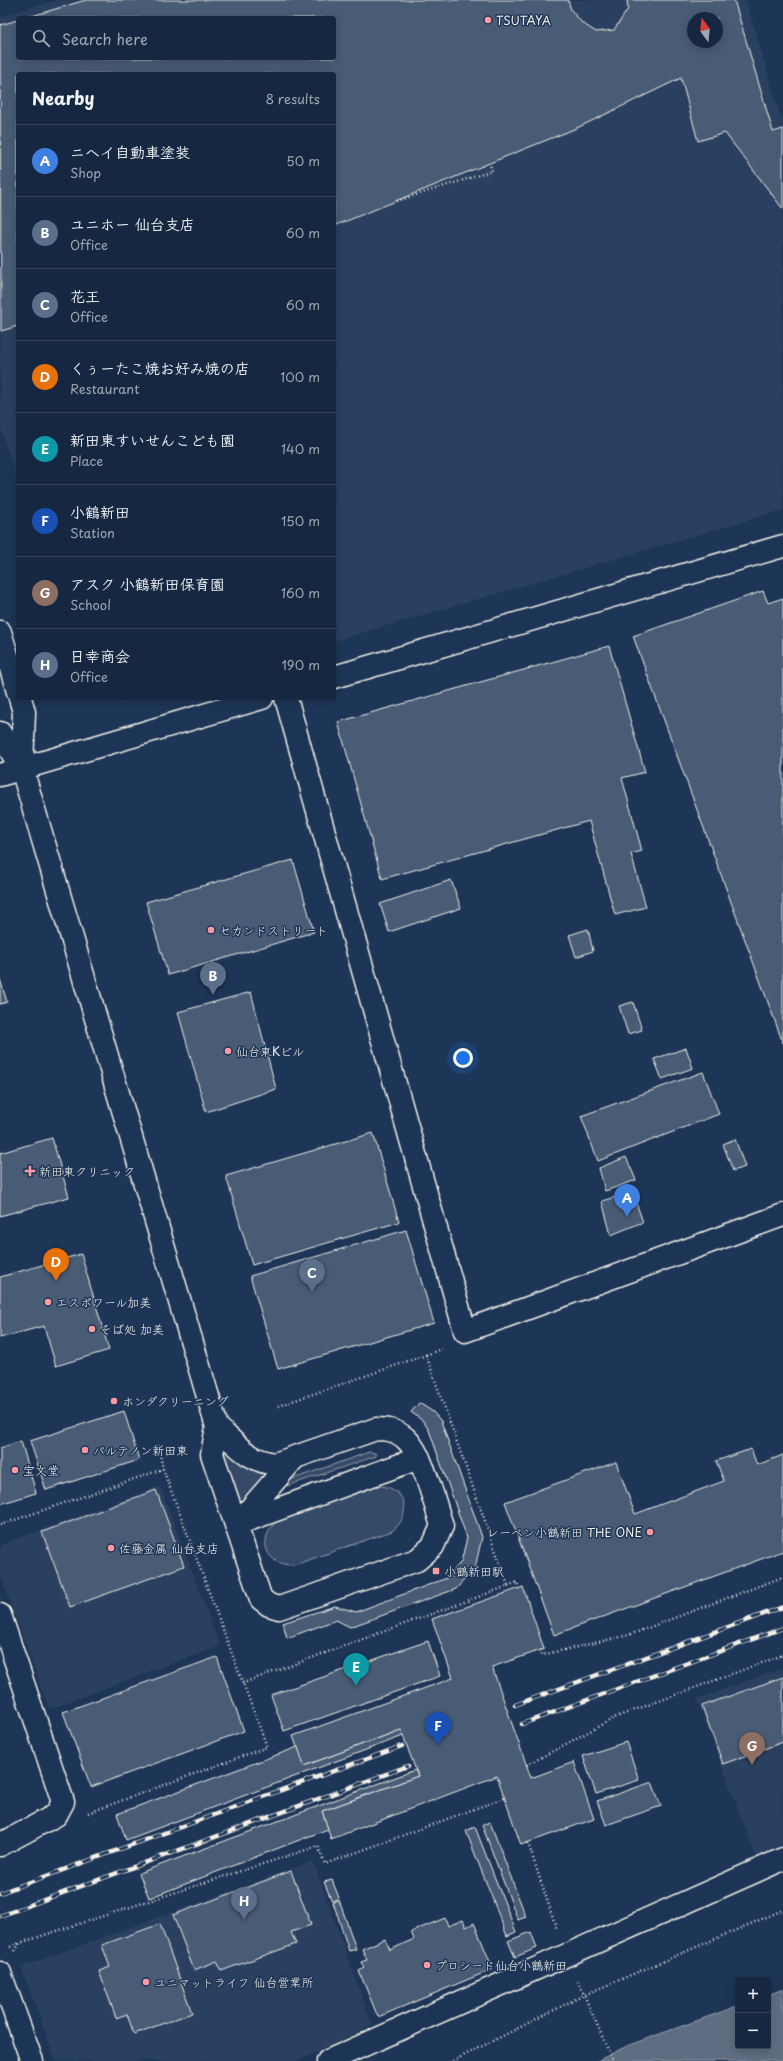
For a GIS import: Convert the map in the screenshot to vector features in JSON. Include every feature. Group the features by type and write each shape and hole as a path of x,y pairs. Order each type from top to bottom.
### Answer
{"street":[{"path":"336,676 783,546"},
{"path":"0,632 16,685"},
{"path":"21,700 24,712 22,769"},
{"path":"0,775 255,700"},
{"path":"287,700 465,1331 783,1215"},
{"path":"0,733 22,769 217,1427 212,1454 237,1524 261,1599 269,1605 279,1608 417,1560 433,1546 442,1526 419,1458 406,1438 390,1429 376,1429 275,1464 263,1462 248,1456 217,1427"},
{"path":"237,1524 295,1457"},
{"path":"237,1524 419,1458"},
{"path":"0,1615 63,1802 56,1814 0,1845"},
{"path":"328,2061 783,1859"},
{"path":"0,1973 32,2061"}],"path":[{"path":"397,201 492,170 490,164"},
{"path":"278,1406 426,1355 508,1586"},
{"path":"85,1814 267,1747 162,1469 158,1445"},
{"path":"0,1526 162,1469"},
{"path":"540,1650 542,1655 629,1635 783,1577"},
{"path":"243,1683 517,1582 519,1588"},
{"path":"527,1765 616,1717 783,1655"},
{"path":"0,1973 20,1943 318,1846 325,1864 504,1798"},
{"path":"528,1843 566,1955"},
{"path":"453,2061 584,1995 783,1910"},
{"path":"576,1977 613,2061"}],"shaded area":[{"path":"57,0 746,0 781,118 783,118 783,510 336,640 336,72 16,72 16,478 0,426 0,17"},
{"path":"113,700 132,700 121,703"},
{"path":"369,1452 375,1453 376,1456 287,1486 290,1480"},
{"path":"225,1453 230,1453 246,1467 268,1475 245,1501 239,1500 224,1455"},
{"path":"160,1486 220,1646 49,1709 0,1574 0,1545"},
{"path":"375,1486 393,1490 403,1501 403,1516 399,1524 392,1531 294,1565 284,1564 271,1557 267,1550 267,1536 277,1521"},
{"path":"783,1668 783,1844 756,1857 697,1699"},
{"path":"313,1861 372,2024 355,2034 298,2061 56,2061 21,1967"},
{"path":"783,1989 783,2061 597,2061 629,2045 735,2007 735,2049 771,2049 771,1994"}],"building":[{"path":"86,0 568,0 571,10 582,23 596,32 614,30 628,9 627,0 734,0 773,132 783,129 783,209 725,133 698,141 681,78 579,127 336,225 336,72 16,72 16,327 1,331 0,25 16,21 16,60 336,60 336,16 32,16"},
{"path":"763,591 768,603 783,598 783,1043 633,636"},
{"path":"609,646 645,772 622,778 642,851 631,854 646,907 615,915 589,821 382,879 338,722"},
{"path":"293,860 314,932 168,975 146,902"},
{"path":"451,880 461,908 389,932 380,904"},
{"path":"588,929 593,951 576,957 569,935"},
{"path":"0,979 7,1002 0,1004"},
{"name":"仙台東Kビル","path":"251,992 276,1089 206,1112 178,1012"},
{"path":"633,1002 642,1030 628,1034 619,1006"},
{"path":"686,1048 693,1068 662,1079 654,1059"},
{"path":"703,1072 719,1114 598,1161 581,1116"},
{"path":"373,1133 399,1222 252,1265 226,1176"},
{"name":"新田東クリニック","path":"52,1138 69,1197 0,1216 0,1153"},
{"path":"735,1139 745,1167 733,1171 723,1144"},
{"path":"626,1157 636,1180 605,1191 599,1168"},
{"path":"632,1192 643,1222 611,1235 602,1201"},
{"path":"406,1230 434,1323 278,1369 250,1276"},
{"name":"エスポワール加美","path":"81,1254 109,1350 56,1366 44,1326 0,1338 0,1277"},
{"path":"419,1403 433,1412 441,1421 482,1537 475,1568 456,1589 350,1627 336,1620 287,1638 283,1623 335,1606 356,1612 447,1578 461,1562 467,1538 429,1430 423,1421 411,1412"},
{"name":"パルテノン新田東","path":"124,1411 139,1460 46,1490 30,1441"},
{"name":"宝文堂","path":"21,1441 36,1493 0,1504 0,1448"},
{"name":"レーベン小鶴新田 THE ONE","path":"751,1449 757,1465 783,1455 783,1551 554,1635 505,1502 616,1462 635,1514 724,1481 716,1461"},
{"path":"156,1490 184,1566 70,1607 42,1532"},
{"path":"523,1587 544,1649 492,1667 531,1778 574,1762 594,1819 521,1845 497,1776 331,1839 322,1811 418,1776 401,1730 304,1766 293,1736 453,1678 432,1619"},
{"path":"428,1641 440,1676 284,1731 271,1695"},
{"path":"217,1657 244,1731 91,1787 63,1712"},
{"path":"783,1677 783,1742 723,1764 702,1706"},
{"path":"401,1730 403,1736 126,1840 117,1814 298,1747 304,1766"},
{"path":"626,1742 639,1780 596,1794 583,1756"},
{"path":"415,1770 418,1776 322,1811 328,1829 149,1898 139,1873"},
{"path":"652,1782 661,1806 606,1825 597,1801"},
{"path":"490,1822 526,1917 518,1920 482,1825"},
{"path":"475,1827 516,1932 507,1936 466,1831"},
{"path":"291,1871 311,1925 291,1932 296,1944 221,1971 217,1961 194,1970 173,1915"},
{"path":"332,1880 339,1898 332,1901 324,1882"},
{"path":"339,1900 356,1949 349,1951 333,1902"},
{"name":"プロシード仙台小鶴新田","path":"445,1918 448,1926 463,1920 466,1927 474,1923 493,1969 378,2017 359,1971 364,1968 361,1962 367,1960 362,1949 385,1939 390,1950 414,1939 411,1932"},
{"path":"160,1924 192,2013 134,2034 127,2014 116,2018 99,1971 110,1967 102,1945"},
{"path":"531,1932 537,1948 515,1957 508,1941"}],"railway":[{"path":"515,1705 783,1607"},
{"path":"522,1724 783,1628"},
{"path":"0,1893 402,1746"},
{"path":"0,1916 408,1766"}],"place":[{"name":"TSUTAYA","path":"488,20"},
{"name":"セカンドストリート","path":"211,930"},
{"name":"ユニホー 仙台支店","path":"213,995"},
{"name":"仙台東Kビル","path":"228,1051"},
{"name":"新田東クリニック","path":"30,1171"},
{"name":"ニヘイ自動車塗装","path":"627,1217"},
{"name":"くぅーたこ焼お好み焼の店","path":"56,1281"},
{"name":"花王","path":"312,1292"},
{"name":"エスポワール加美","path":"48,1302"},
{"name":"そば処 加美","path":"92,1329"},
{"name":"ホンダクリーニング","path":"114,1401"},
{"name":"パルテノン新田東","path":"85,1450"},
{"name":"宝文堂","path":"15,1470"},
{"name":"レーベン小鶴新田 THE ONE","path":"650,1532"},
{"name":"佐藤金属 仙台支店","path":"111,1548"},
{"name":"小鶴新田駅","path":"436,1571"},
{"name":"新田東すいせんこども園","path":"356,1686"},
{"name":"小鶴新田","path":"438,1745"},
{"name":"アスク 小鶴新田保育園","path":"752,1765"},
{"name":"日幸商会","path":"244,1920"},
{"name":"プロシード仙台小鶴新田","path":"427,1965"},
{"name":"ユニマットライフ 仙台営業所","path":"146,1982"}]}
